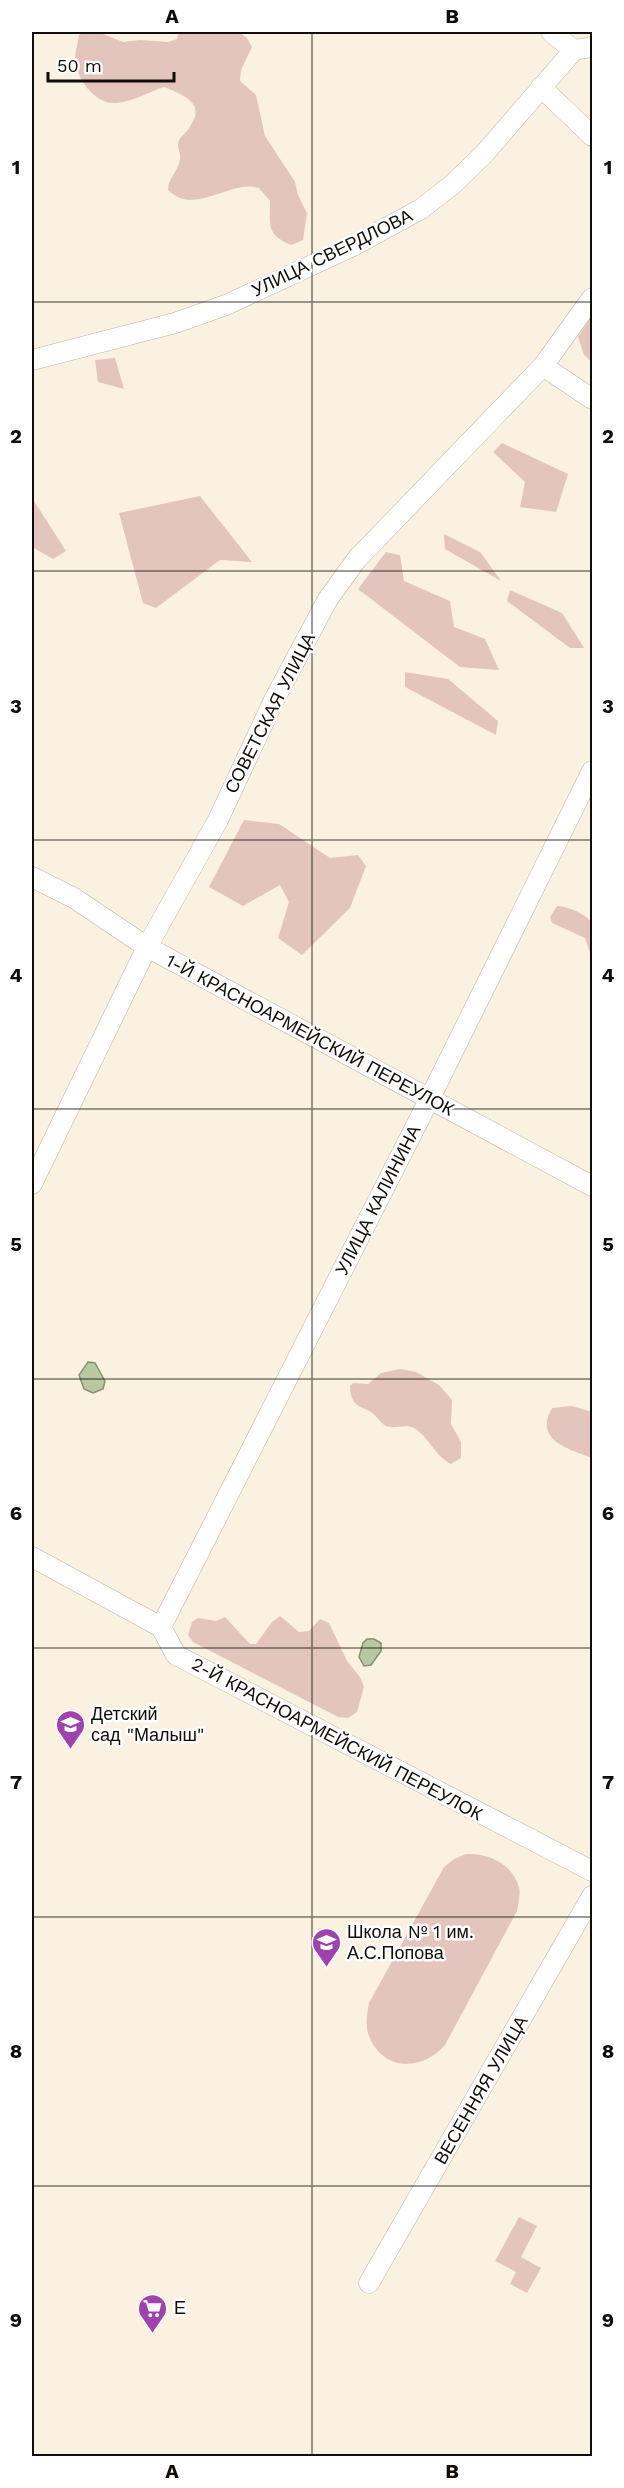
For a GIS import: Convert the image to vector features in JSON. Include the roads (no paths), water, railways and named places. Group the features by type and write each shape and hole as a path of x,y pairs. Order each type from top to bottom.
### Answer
{"street":[{"path":"551,32 583,49"},
{"name":"УЛИЦА СВЕРДЛОВА","path":"32,360 175,323 226,305 353,246 421,208 452,185 484,154 541,87 583,49"},
{"path":"541,87 592,136"},
{"name":"СОВЕТСКАЯ УЛИЦА","path":"32,1184 147,947 218,820 274,700 328,599 357,559 543,366 592,298"},
{"path":"543,366 592,399"},
{"name":"УЛИЦА КАЛИНИНА","path":"161,1627 429,1101 592,771"},
{"name":"1-Й КРАСНОАРМЕЙСКИЙ ПЕРЕУЛОК","path":"32,877 74,898 147,947 429,1101 592,1186"},
{"path":"32,1557 161,1627"},
{"name":"2-Й КРАСНОАРМЕЙСКИЙ ПЕРЕУЛОК","path":"161,1627 176,1655 592,1871"},
{"name":"ВЕСЕННЯЯ УЛИЦА","path":"369,2283 592,1896"}],"place":[{"name":"Детский сад \"Малыш\"","path":"70,1750"},
{"name":"Школа № 1 им. А.С.Попова","path":"326,1968"},
{"name":"Е","path":"153,2334"}]}
